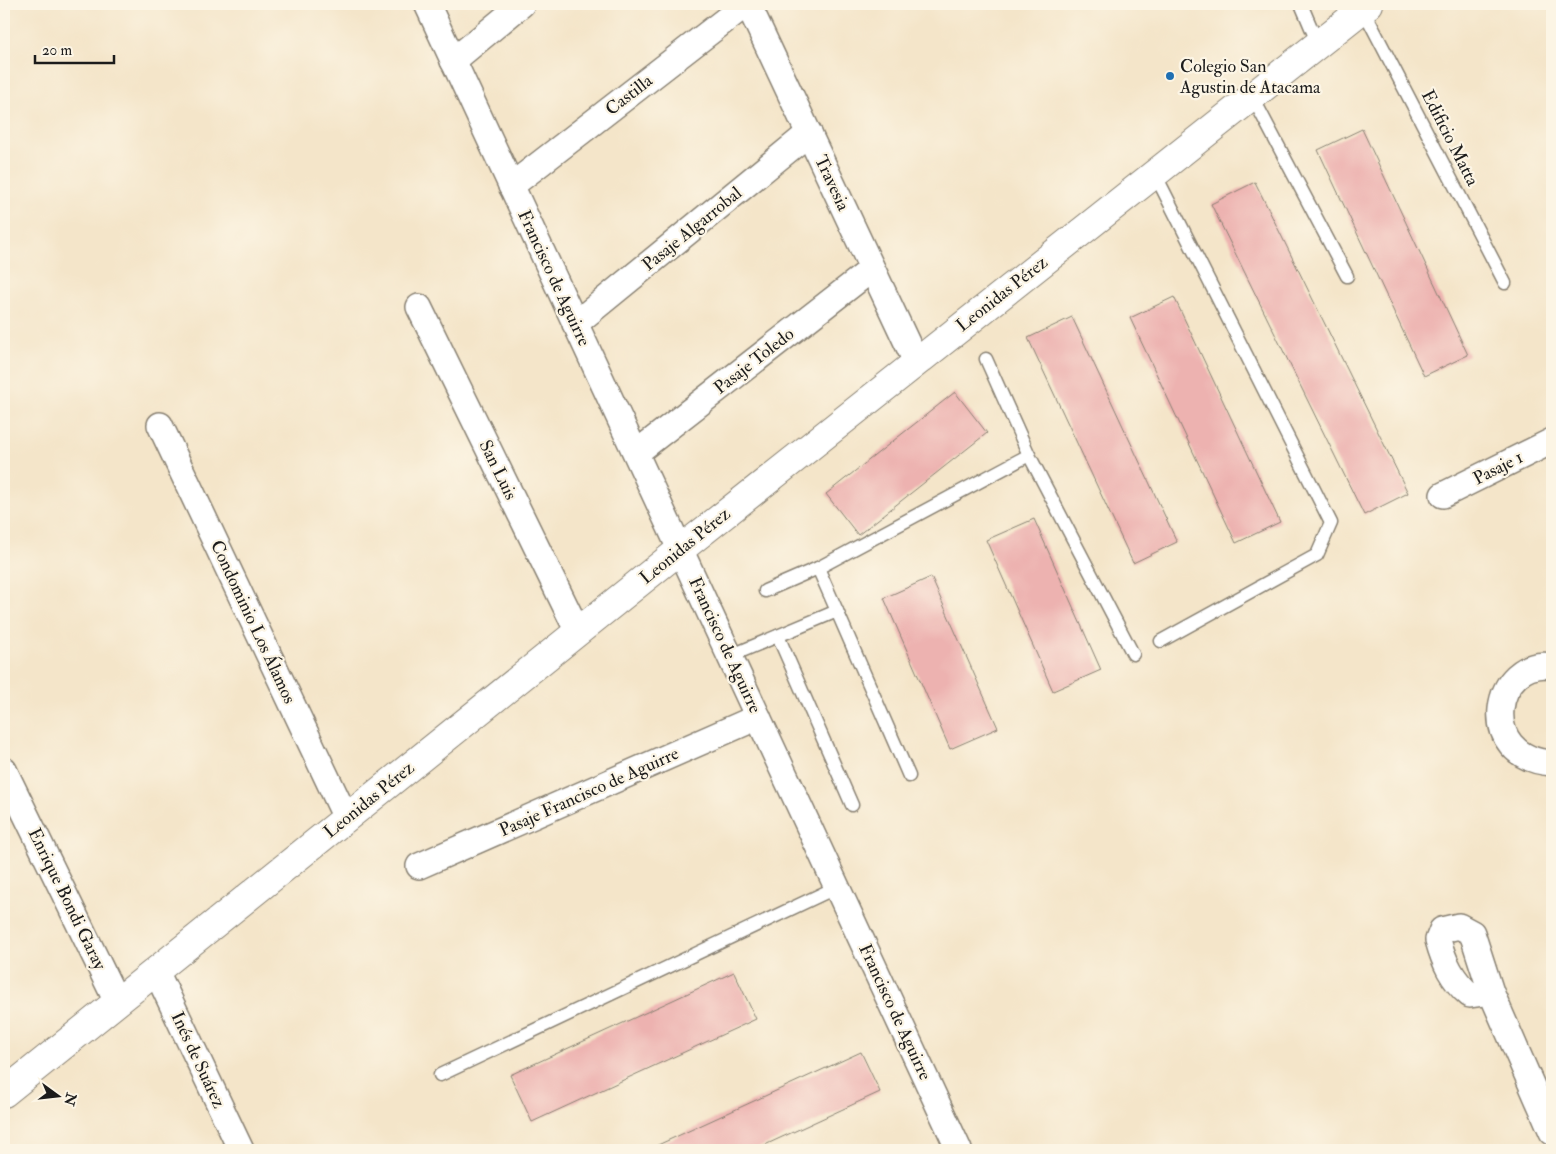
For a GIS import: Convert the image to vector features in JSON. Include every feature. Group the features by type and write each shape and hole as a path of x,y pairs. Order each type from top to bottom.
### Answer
{"street":[{"name":"Francisco de Aguirre","path":"427,4 958,1150"},
{"path":"453,61 522,4"},
{"name":"Travesia","path":"747,4 916,362"},
{"name":"Castilla","path":"511,186 747,4"},
{"name":"Leonidas Pérez","path":"4,1093 681,549 1366,6"},
{"name":"Pasaje Algarrobal","path":"576,324 809,133"},
{"name":"Pasaje Toledo","path":"636,454 872,269"},
{"name":"San Luis","path":"419,307 578,632"},
{"name":"Condominio Los Álamos","path":"160,425 346,818"},
{"name":"Pasaje 1","path":"1444,495 1552,441"},
{"path":"1552,666 1530,669 1509,685 1502,700 1500,724 1510,745 1527,759 1552,763"},
{"name":"Pasaje Francisco de Aguirre","path":"419,866 758,717"},
{"name":"Enrique Bondi Garay","path":"4,770 117,1002"},
{"name":"Inés de Suárez","path":"156,970 241,1150"},
{"path":"1491,992 1552,1132"}],"lane":[{"path":"1301,4 1318,44"},
{"name":"Edificio Matta","path":"1366,6 1505,283"},
{"path":"1252,96 1347,276"},
{"path":"1155,174 1331,523 1317,555 1161,641"},
{"path":"986,359 1029,455 1132,654"},
{"path":"765,591 818,568 1029,455"},
{"path":"818,568 909,776"},
{"path":"730,656 837,611"},
{"path":"778,636 852,805"},
{"path":"440,1075 836,886"}],"building":[{"path":"1362,129 1468,355 1424,376 1318,150"},
{"path":"1255,182 1408,493 1364,515 1211,204"},
{"path":"1174,297 1280,522 1236,543 1130,318"},
{"path":"1072,317 1177,542 1133,563 1028,338"},
{"path":"955,392 987,433 858,535 826,494"},
{"path":"1034,519 1101,670 1053,691 986,540"},
{"path":"931,577 998,728 950,749 884,598"},
{"path":"734,972 756,1019 532,1122 510,1075"},
{"path":"861,1052 880,1092 754,1150 647,1150"}],"place":[{"name":"Colegio San Agustin de Atacama","path":"1170,76"}]}
